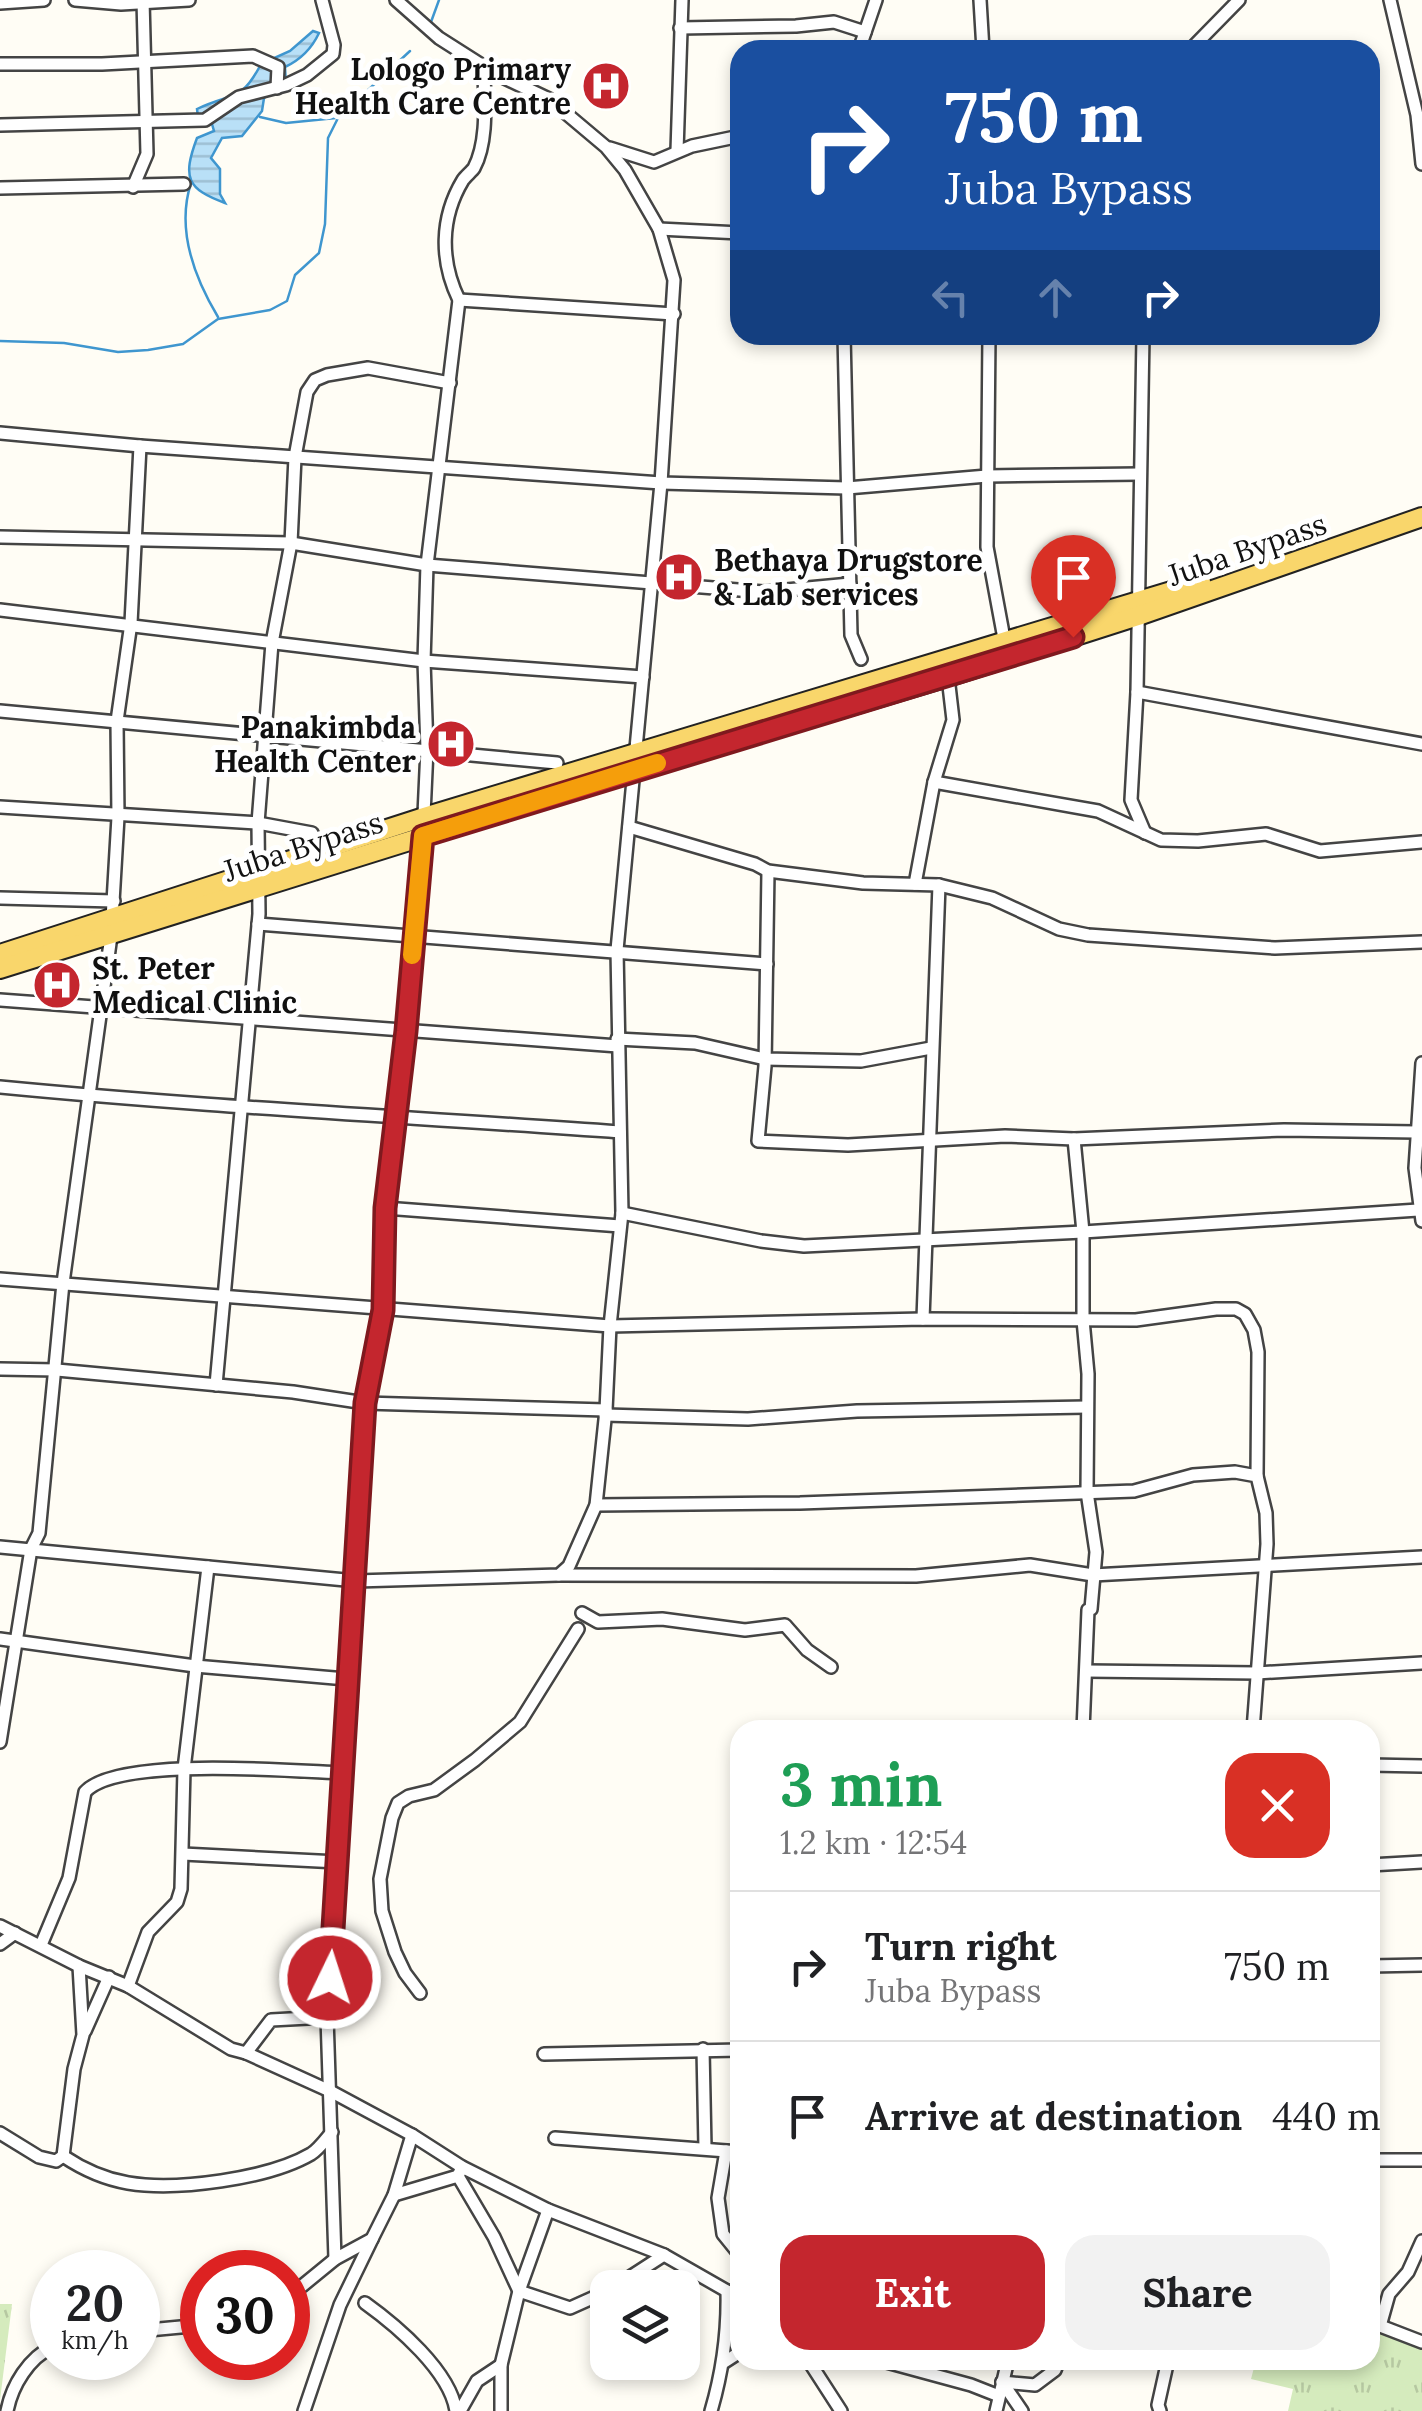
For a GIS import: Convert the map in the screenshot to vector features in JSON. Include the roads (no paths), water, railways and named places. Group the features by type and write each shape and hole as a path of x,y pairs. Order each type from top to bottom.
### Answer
{"main road":[{"name":"Juba Bypass","path":"0,954 112,918 259,880 423,826 1006,650 1422,516"},
{"name":"Juba Bypass","path":"634,762 948,677 1006,650"},
{"name":"Juba Bypass","path":"0,969 112,918"}],"street":[{"path":"0,3 44,0"},
{"path":"75,0 98,4 189,0"},
{"path":"0,126 205,120 239,97 278,88 308,75 333,54 322,0"},
{"path":"396,0 422,26 484,66 549,100 606,147 625,170 659,229 674,280 661,483 617,950 621,1219 605,1412 596,1505 569,1566 559,1576"},
{"path":"678,152 682,0"},
{"path":"862,40 876,0"},
{"path":"980,0 982,40"},
{"path":"1200,40 1239,0"},
{"path":"1390,0 1417,115 1422,164"},
{"path":"133,187 147,154 143,1"},
{"path":"680,28 834,22 865,32"},
{"path":"0,64 252,56 278,67 278,88"},
{"path":"335,2259 327,2017 346,1679 356,1581 365,1403 383,1310 385,1208 406,1031 423,826 428,749 424,661 426,565 459,300 445,263 445,224 463,180 474,168 482,137 484,66"},
{"path":"606,147 654,162 730,139"},
{"path":"0,188 184,184"},
{"path":"659,229 730,233"},
{"path":"459,300 674,314"},
{"path":"844,345 852,636 861,659"},
{"path":"989,345 986,547 1006,650"},
{"path":"1143,345 1132,800 1145,833"},
{"path":"216,1385 258,924 258,824 272,643 291,543 295,457 307,392 315,380 327,375 368,368 450,383"},
{"path":"0,433 661,483 847,488 987,476 1140,474"},
{"path":"0,1742 31,1548 39,1533 63,1283 112,918 118,817 117,721 131,623 140,446"},
{"path":"0,537 291,543 426,565 764,592 850,584"},
{"path":"0,610 424,661 643,677"},
{"path":"915,884 934,782 954,720 948,677"},
{"path":"1137,692 1422,744"},
{"path":"0,711 557,762"},
{"path":"934,782 1098,811 1162,840 1198,841 1266,834 1320,851 1422,842"},
{"path":"0,807 258,824 312,833"},
{"path":"628,828 768,871 863,883 939,885 992,898 1060,929 1102,937 1274,948 1422,942"},
{"path":"768,871 765,1060 758,1141 848,1145 1005,1136 1074,1139 1284,1130 1416,1132"},
{"path":"923,1319 939,885"},
{"path":"0,898 112,918"},
{"path":"258,924 767,964"},
{"path":"0,1000 406,1031 617,1043 695,1043 765,1060 861,1061 931,1048"},
{"path":"385,1208 621,1219 804,1246 1420,1215 1416,1132 1422,1063"},
{"path":"0,1087 241,1110 395,1115 620,1132"},
{"path":"1074,1139 1083,1232 1086,1492 1096,1552 1088,1610 1085,1720"},
{"path":"0,1279 610,1326 923,1319 1136,1320 1216,1308 1236,1309 1245,1314 1254,1330 1258,1352 1258,1476 1266,1513 1254,1720"},
{"path":"0,1369 57,1370 365,1403 748,1420 857,1411 1087,1407"},
{"path":"596,1505 800,1503 1134,1491 1193,1476 1235,1472 1258,1476"},
{"path":"0,1547 356,1581 559,1576 916,1576 1030,1565 1093,1575 1422,1556"},
{"path":"128,1986 148,1932 178,1902 184,1854 184,1769 208,1567"},
{"path":"582,1613 598,1622 672,1620 745,1630 785,1625 831,1667"},
{"path":"420,1993 400,1962 382,1911 380,1879 398,1804 410,1796 434,1790 520,1722 578,1628"},
{"path":"0,1639 195,1666 346,1679"},
{"path":"1088,1670 1257,1674 1422,1662"},
{"path":"1380,1765 1422,1766"},
{"path":"41,1946 68,1878 89,1787 125,1774 184,1769 342,1772"},
{"path":"184,1854 338,1862"},
{"path":"1380,1864 1422,1862"},
{"path":"0,1926 128,1986 231,2049 246,2052 332,2092 412,2134 460,2172 664,2255 730,2294"},
{"path":"0,1944 15,1933"},
{"path":"1380,1966 1422,1965"},
{"path":"79,1966 83,2035"},
{"path":"0,2134 39,2157 56,2161 63,2156 74,2068 83,2035 109,1977"},
{"path":"246,2052 271,2020 327,2017"},
{"path":"703,2049 705,2148"},
{"path":"544,2054 730,2050"},
{"path":"63,2156 98,2176 125,2183 205,2182 278,2169 312,2154 332,2132"},
{"path":"304,2411 340,2305 394,2195 412,2134"},
{"path":"555,2138 730,2152"},
{"path":"1380,2160 1422,2160"},
{"path":"730,2161 718,2198 723,2234 730,2242"},
{"path":"394,2195 460,2172"},
{"path":"460,2172 519,2291 570,2308 590,2298"},
{"path":"501,2411 501,2365 519,2291 548,2210"},
{"path":"310,2279 335,2259 372,2239"},
{"path":"1380,2313 1389,2294 1408,2272 1422,2241"},
{"path":"640,2270 664,2255"},
{"path":"711,2411 719,2366 727,2350 727,2291"},
{"path":"365,2303 424,2357 453,2393 458,2411"},
{"path":"1380,2326 1422,2342"},
{"path":"719,2366 730,2359"},
{"path":"7,2411 10,2394 30,2364"},
{"path":"458,2411 477,2381 501,2365"},
{"path":"815,2370 842,2411"},
{"path":"916,2370 999,2396"},
{"path":"996,2411 1005,2370"},
{"path":"1002,2382 1035,2385 1055,2370"},
{"path":"1160,2411 1166,2370"},
{"path":"1002,2382 1022,2411"}],"water":[{"path":"313,31 319,33 309,49 285,67 286,85 264,98 262,111 242,136 222,138 211,158 220,169 220,194 225,203 202,193 191,180 190,163 197,138 214,131 212,124 198,117 197,109 241,91 261,64 290,51"}],"waterway":[{"path":"431,22 439,0"},
{"path":"0,341 64,343 118,352 148,350 183,344 218,319 270,310 287,301 295,275 319,253 325,224 328,138 338,118 410,51"},
{"path":"260,117 286,123 336,118"},
{"path":"191,183 186,218 190,252 218,317"}],"place":[{"name":"Lologo Primary Health Care Centre","path":"606,86"},
{"name":"Bethaya Drugstore & Lab services","path":"679,577"},
{"name":"Panakimbda Health Center","path":"451,744"},
{"name":"St. Peter Medical Clinic","path":"57,985"}]}
